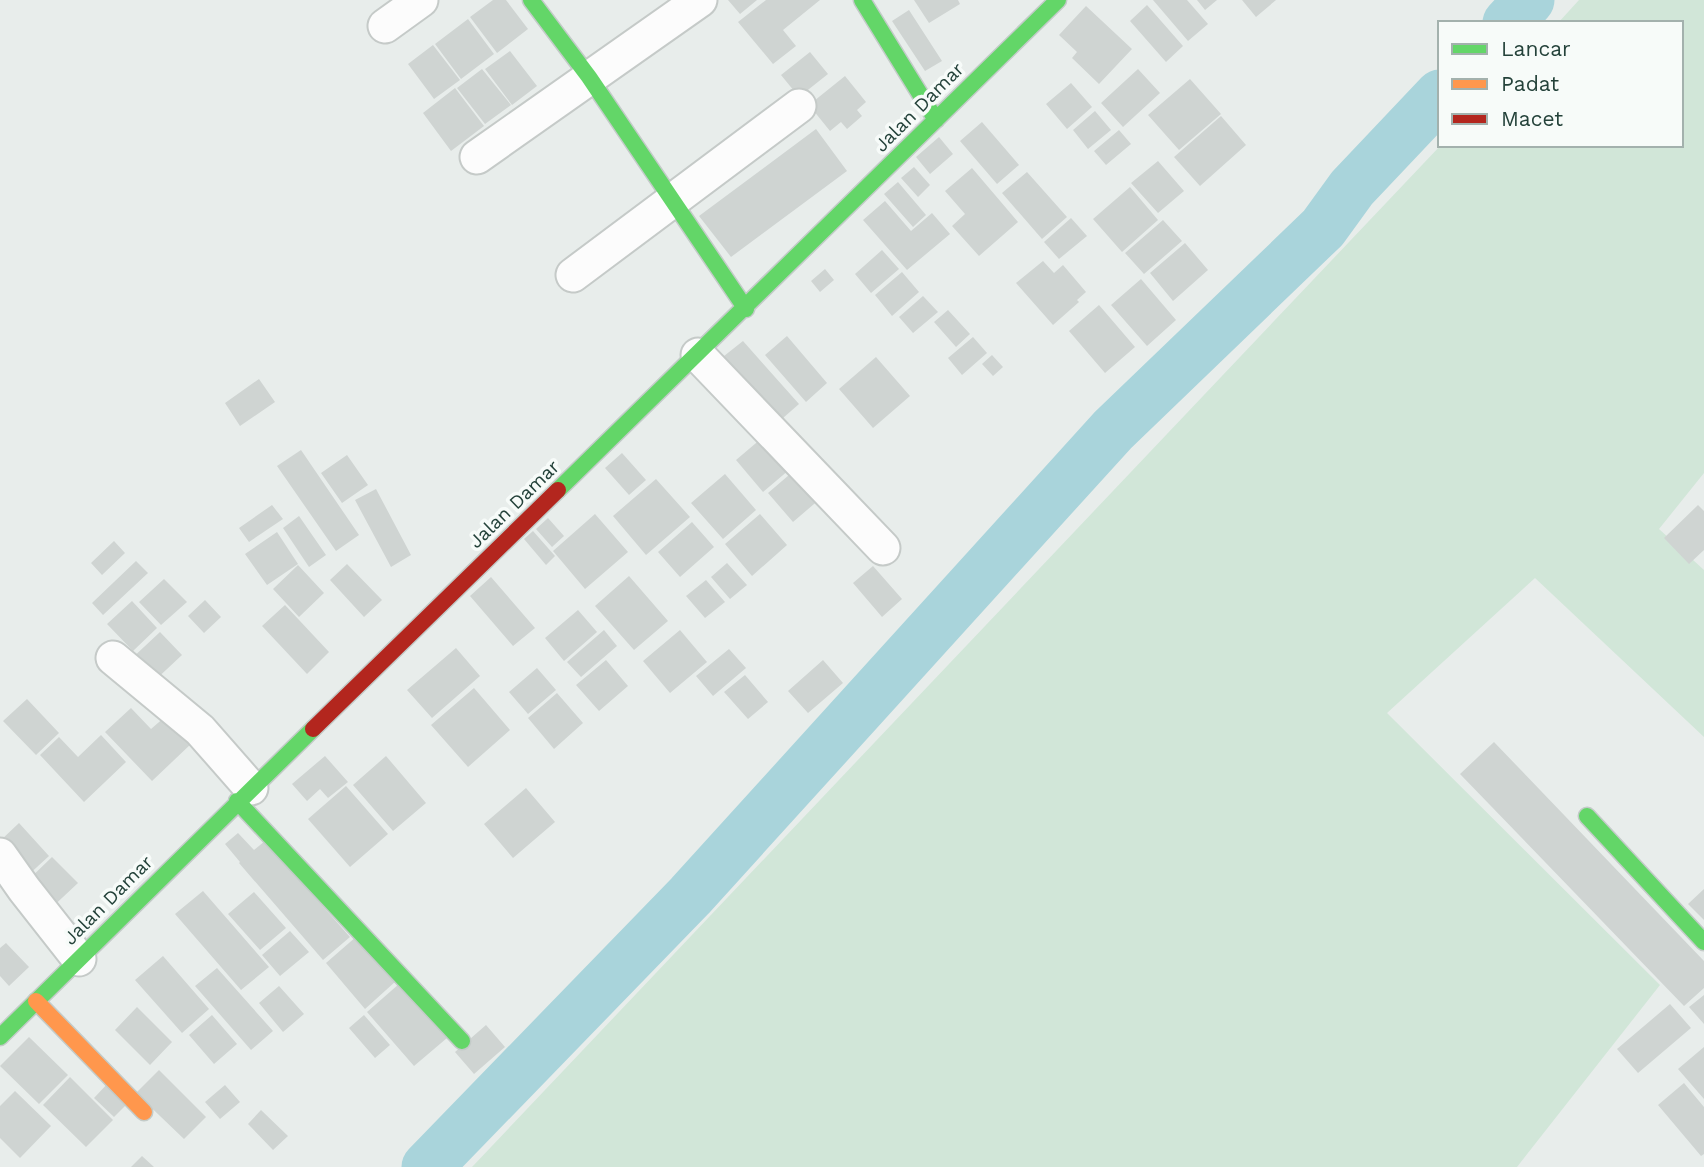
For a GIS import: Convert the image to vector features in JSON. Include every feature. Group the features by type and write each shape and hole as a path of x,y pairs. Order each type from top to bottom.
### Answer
{"street":[{"path":"386,26 421,0"},
{"path":"531,0 589,77 746,309"},
{"path":"477,157 699,0"},
{"path":"862,0 936,120"},
{"name":"Jalan Damar","path":"0,1037 244,795 746,309 1058,0"},
{"path":"573,275 799,106"},
{"path":"698,355 883,548"},
{"path":"113,659 200,730 244,795 462,1041"},
{"path":"1587,817 1704,942"},
{"path":"0,855 79,959"},
{"path":"36,1001 144,1112"}],"green space":[{"path":"1579,0 1704,0 1704,473 1659,529 1704,570 1704,737 1535,578 1387,713 1660,985 1517,1167 472,1167 1439,147 1683,147 1683,21 1560,21"}],"building":[{"path":"493,0 506,0 528,29 497,53 470,17"},
{"path":"728,0 757,0 740,14"},
{"path":"766,0 820,0 783,30 796,46 773,64 738,22"},
{"path":"914,0 958,0 960,4 929,23"},
{"path":"1153,0 1187,0 1208,24 1188,41"},
{"path":"1197,0 1217,0 1205,10"},
{"path":"1242,0 1276,0 1256,17"},
{"path":"1147,5 1183,46 1166,62 1130,21"},
{"path":"1086,6 1132,49 1099,84 1072,58 1077,52 1059,35"},
{"path":"909,10 942,61 925,71 892,21"},
{"path":"468,19 494,54 461,79 435,44"},
{"path":"433,45 460,80 434,99 408,64"},
{"path":"510,51 537,86 512,105 485,69"},
{"path":"810,52 828,74 799,97 781,75"},
{"path":"482,69 511,105 485,124 457,88"},
{"path":"1138,69 1160,93 1123,127 1101,103"},
{"path":"845,76 866,102 857,110 862,116 847,129 841,122 830,131 809,105"},
{"path":"1190,79 1221,114 1179,150 1148,115"},
{"path":"1071,83 1092,107 1067,129 1046,104"},
{"path":"455,88 484,126 451,151 423,113"},
{"path":"1095,111 1111,130 1088,149 1073,130"},
{"path":"1221,116 1246,145 1200,186 1174,157"},
{"path":"982,122 1019,165 997,184 960,141"},
{"path":"816,129 847,171 731,257 699,216"},
{"path":"1119,130 1131,144 1106,165 1094,151"},
{"path":"939,137 953,154 930,174 916,157"},
{"path":"1158,161 1184,191 1158,213 1131,183"},
{"path":"914,167 930,185 918,197 901,178"},
{"path":"972,168 1018,222 979,256 952,226 965,214 945,191"},
{"path":"1027,172 1067,217 1042,239 1002,193"},
{"path":"898,182 926,215 913,227 884,194"},
{"path":"1130,187 1158,220 1122,252 1093,219"},
{"path":"885,201 911,231 932,213 950,234 907,270 863,220"},
{"path":"1071,218 1087,236 1059,259 1044,242"},
{"path":"1163,220 1182,241 1144,274 1125,253"},
{"path":"1185,243 1208,270 1173,301 1150,273"},
{"path":"882,250 899,269 871,293 855,274"},
{"path":"1043,261 1054,273 1063,265 1086,292 1077,300 1079,302 1053,325 1016,283"},
{"path":"825,269 834,280 820,292 811,281"},
{"path":"902,272 919,292 892,316 875,295"},
{"path":"1141,279 1176,320 1147,346 1111,305"},
{"path":"923,296 938,312 913,333 899,317"},
{"path":"1099,305 1135,347 1105,373 1069,331"},
{"path":"948,310 970,334 956,347 934,322"},
{"path":"787,336 827,383 806,402 765,355"},
{"path":"973,337 987,353 962,375 948,358"},
{"path":"743,341 799,404 775,425 719,360"},
{"path":"992,355 1003,367 993,376 982,364"},
{"path":"876,357 910,396 873,428 839,389"},
{"path":"259,379 275,402 240,426 225,403"},
{"path":"769,432 796,464 763,492 736,460"},
{"path":"301,450 359,535 336,551 277,466"},
{"path":"622,453 646,480 629,495 605,468"},
{"path":"347,455 368,485 342,503 321,473"},
{"path":"796,469 821,498 793,522 768,493"},
{"path":"725,474 756,510 723,539 691,503"},
{"path":"656,479 690,517 646,555 613,516"},
{"path":"376,489 411,555 391,567 355,500"},
{"path":"272,505 283,519 249,542 239,528"},
{"path":"1698,505 1704,511 1704,550 1689,564 1664,538"},
{"path":"595,514 628,552 585,589 553,551"},
{"path":"760,514 787,545 752,576 725,544"},
{"path":"299,516 326,555 309,567 283,528"},
{"path":"548,518 564,536 552,547 536,529"},
{"path":"692,522 714,547 680,577 658,552"},
{"path":"533,531 555,556 546,565 524,539"},
{"path":"277,532 298,564 267,585 245,554"},
{"path":"114,541 125,553 102,575 91,563"},
{"path":"136,561 148,573 103,615 92,603"},
{"path":"727,563 747,585 730,599 711,577"},
{"path":"347,564 382,600 364,617 330,580"},
{"path":"298,565 324,593 299,617 273,589"},
{"path":"873,566 902,599 882,617 853,583"},
{"path":"629,576 668,621 634,650 595,606"},
{"path":"491,577 535,628 513,646 470,596"},
{"path":"164,579 187,602 161,625 139,602"},
{"path":"706,580 725,602 705,618 686,596"},
{"path":"205,600 221,617 204,633 188,616"},
{"path":"132,601 157,628 133,651 107,624"},
{"path":"285,605 329,652 307,674 262,626"},
{"path":"578,610 597,632 564,661 545,638"},
{"path":"604,630 617,646 581,677 567,662"},
{"path":"680,630 707,662 670,693 643,661"},
{"path":"160,632 182,655 151,684 129,661"},
{"path":"456,648 480,676 432,718 407,690"},
{"path":"729,649 746,668 713,696 696,676"},
{"path":"606,660 628,686 599,711 576,685"},
{"path":"823,660 843,683 808,713 788,691"},
{"path":"537,668 556,690 528,714 509,692"},
{"path":"745,675 768,702 748,719 724,692"},
{"path":"474,688 510,730 468,767 431,725"},
{"path":"557,693 583,723 554,749 528,718"},
{"path":"27,699 59,733 36,755 3,721"},
{"path":"131,708 151,729 166,716 192,743 152,781 105,732"},
{"path":"101,735 126,762 84,802 40,755 59,737 78,757"},
{"path":"1494,742 1704,961 1704,988 1684,1006 1460,774"},
{"path":"325,756 348,782 328,798 320,789 307,801 292,784"},
{"path":"386,756 426,803 393,831 353,785"},
{"path":"346,786 388,834 350,867 308,819"},
{"path":"526,788 555,822 513,858 484,824"},
{"path":"19,823 49,856 25,878 0,841"},
{"path":"238,833 254,850 265,841 350,937 323,960 225,844"},
{"path":"52,857 78,883 47,912 23,885"},
{"path":"1704,889 1704,920 1688,904"},
{"path":"203,891 269,967 241,990 175,914"},
{"path":"254,892 286,928 260,950 228,914"},
{"path":"290,931 309,952 280,976 262,955"},
{"path":"357,936 396,981 365,1009 326,963"},
{"path":"6,943 29,967 9,986 0,976 0,948"},
{"path":"163,956 209,1009 182,1033 135,980"},
{"path":"217,968 273,1031 251,1050 195,986"},
{"path":"399,984 447,1038 414,1066 367,1012"},
{"path":"279,986 304,1014 283,1032 259,1003"},
{"path":"1704,995 1704,1024 1689,1007"},
{"path":"1670,1004 1691,1028 1638,1073 1617,1049"},
{"path":"137,1007 172,1042 150,1065 115,1030"},
{"path":"212,1015 237,1044 214,1064 189,1035"},
{"path":"364,1015 390,1045 375,1058 349,1028"},
{"path":"486,1025 505,1047 474,1074 455,1052"},
{"path":"29,1037 68,1075 39,1104 0,1066"},
{"path":"1704,1047 1704,1099 1678,1069"},
{"path":"159,1070 206,1117 184,1139 136,1093"},
{"path":"70,1077 113,1120 86,1147 43,1105"},
{"path":"110,1081 130,1101 114,1117 94,1098"},
{"path":"1684,1083 1704,1107 1704,1154 1701,1156 1658,1105"},
{"path":"225,1085 240,1102 220,1119 205,1102"},
{"path":"15,1091 51,1126 20,1158 0,1138 0,1106"},
{"path":"261,1110 288,1136 273,1150 248,1124"},
{"path":"142,1156 154,1167 131,1167"}],"waterway":[{"path":"1510,21 1529,0"},
{"path":"427,1167 690,896 1113,430 1323,228 1352,188 1438,97"}],"traffic: fast":[{"path":"531,0 589,77 746,309"},
{"path":"862,0 936,120"},
{"path":"558,490 1058,0"},
{"path":"0,1037 313,729"},
{"path":"237,801 462,1041"},
{"path":"1587,816 1704,942"}],"traffic: slow":[{"path":"36,1001 144,1112"}],"traffic: jam":[{"path":"313,729 558,490"}]}
